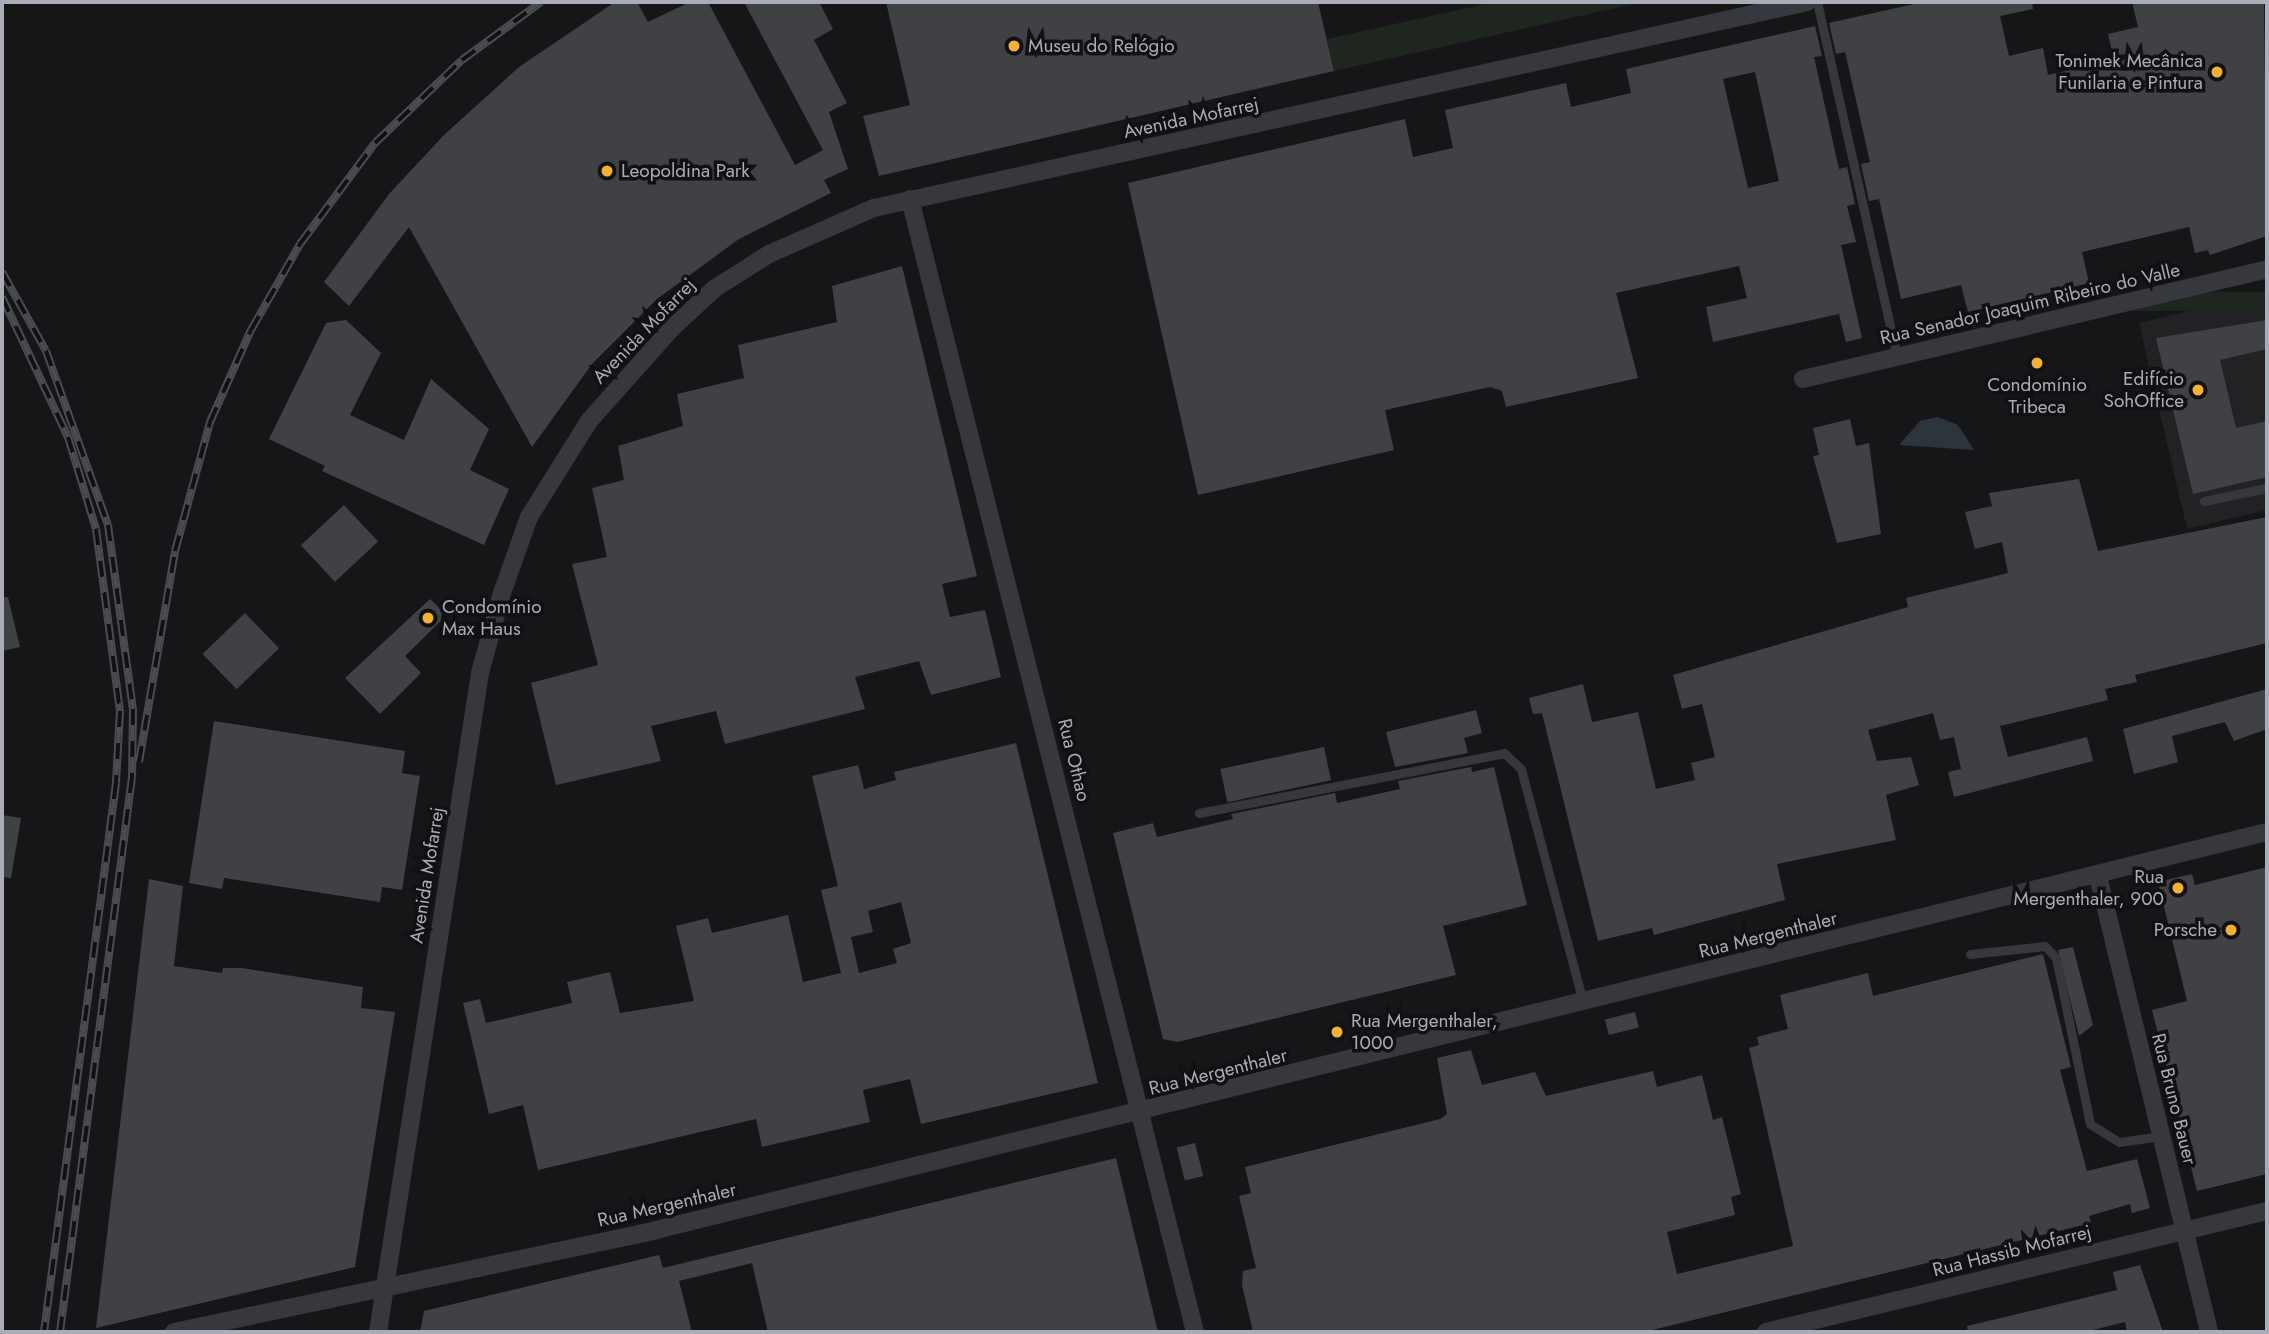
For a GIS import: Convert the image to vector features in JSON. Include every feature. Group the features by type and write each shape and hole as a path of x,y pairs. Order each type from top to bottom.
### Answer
{"street":[{"name":"Avenida Mofarrej","path":"378,1332 480,673 529,517 614,389 714,289 838,218 910,198 1807,2"},
{"name":"Rua Othao","path":"910,198 1142,1112 1195,1332"},
{"name":"Rua Senador Joaquim Ribeiro do Valle","path":"1803,379 2267,269"},
{"name":"Rua Mergenthaler","path":"174,1332 656,1230 2098,876 2267,832"},
{"name":"Rua Bruno Bauer","path":"2098,876 2209,1332"},
{"name":"Rua Hassib Mofarrej","path":"1766,1332 2267,1211"}],"lane":[{"path":"1817,2 1897,357"},
{"path":"2204,502 2267,488"},
{"path":"1199,813 1504,753 1521,769 1583,1002"},
{"path":"1970,954 2045,946 2056,958 2090,1124 2119,1142 2161,1136"}],"shaded area":[{"path":"1494,2 1643,2 1334,71 1327,39"},
{"path":"2135,292 2267,292 2267,311 2135,311"},
{"path":"2267,292 2267,510 2187,529 2139,323"},
{"path":"1938,417 1958,425 1974,450 1899,445 1920,421"}],"building":[{"path":"615,2 637,2 648,22 690,2 708,2 795,165 823,150 744,2 819,2 833,29 814,40 847,103 829,112 848,169 824,180 831,193 739,239 657,299 592,364 532,447 409,227 349,306 324,282 389,194 444,135 519,67"},
{"path":"886,2 1318,2 1334,71 879,176 863,116 910,105"},
{"path":"1923,2 2032,2 2033,9 2000,16 2009,56 2043,48 2048,75 2114,60 2108,34 2138,27 2132,2 2264,2 2267,236 2210,255 2208,250 2195,253 2189,227 2082,252 2089,283 1968,312 1961,285 1901,299 1879,199 1869,201 1861,164 1870,162 1845,52 1836,54 1829,23"},
{"path":"1815,26 1822,56 1814,57 1839,169 1847,167 1855,204 1847,206 1856,242 1841,245 1862,338 1846,342 1839,314 1713,342 1706,307 1747,298 1739,266 1616,293 1638,378 1506,407 1502,391 1490,387 1385,410 1394,450 1198,495 1128,183 1405,119 1413,157 1453,148 1445,110 1566,83 1571,107 1631,93 1626,69","holes":["1755,72 1779,181 1748,188 1723,79"]},
{"path":"902,266 977,576 942,584 950,617 985,610 1001,677 931,695 919,661 855,677 865,709 725,744 716,711 651,726 661,761 556,785 531,683 598,665 572,564 607,557 592,488 624,480 618,446 683,426 677,394 744,378 738,345 837,322 832,286"},
{"path":"346,320 381,353 350,415 404,440 431,379 489,429 470,470 509,489 484,545 322,471 325,466 269,439 326,323"},
{"name":"Edifício SohOffice","path":"2267,320 2267,349 2220,360 2236,428 2267,421 2267,477 2193,494 2156,338"},
{"path":"1850,419 1856,446 1869,443 1881,534 1837,543 1813,456 1819,455 1813,428"},
{"path":"2079,479 2098,551 2267,517 2267,643 2135,675 2137,682 2105,689 2108,700 2000,726 2008,757 2087,737 2093,761 1954,797 1948,772 1961,769 1954,737 1940,740 1933,713 1868,730 1877,761 1911,757 1919,785 1886,795 1896,840 1777,864 1785,900 1654,935 1652,928 1598,941 1542,713 1533,714 1529,698 1583,684 1592,722 1638,712 1656,789 1695,780 1691,763 1715,757 1702,704 1682,709 1673,675 1908,607 1906,598 2008,573 2002,542 1975,549 1965,512 1992,506 1989,493"},
{"path":"344,505 378,542 335,582 301,545"},
{"path":"8,597 20,647 2,651 2,598"},
{"path":"430,599 447,615 405,656 421,673 380,714 345,678"},
{"path":"245,613 279,648 237,689 203,654"},
{"path":"2267,689 2267,729 2234,741 2225,722 2172,736 2178,762 2134,774 2123,729"},
{"path":"1476,710 1482,733 1464,738 1468,753 1395,767 1386,732"},
{"path":"214,721 405,751 402,773 420,776 402,890 382,887 380,902 224,878 222,889 189,883"},
{"path":"1016,743 1098,1083 921,1124 910,1079 863,1090 870,1122 762,1147 756,1119 538,1170 523,1105 489,1114 463,1003 480,999 486,1023 572,1003 567,982 610,972 620,1013 694,1001 676,926 708,918 712,933 788,915 803,982 841,973 821,890 838,886 812,776 858,765 864,789 896,780 894,772","holes":["901,902 911,943 893,949 897,963 859,973 851,937 873,932 868,911"]},
{"path":"1324,747 1331,780 1227,802 1220,769"},
{"path":"1471,767 1472,772 1494,767 1527,905 1443,926 1456,975 1177,1042 1163,1039 1113,833 1153,823 1157,837 1233,819 1231,814 1335,793 1337,803 1400,789 1398,781"},
{"path":"2,815 21,818 11,878 2,877"},
{"path":"2267,867 2267,1174 2197,1191 2152,1010 2187,1001 2158,882 2192,874 2195,885"},
{"path":"149,879 183,886 174,966 222,973 223,968 242,968 363,987 361,1008 395,1012 355,1267 96,1328"},
{"path":"2073,947 2093,1025 2079,1036 2058,950"},
{"path":"2043,954 2071,1067 2060,1070 2087,1171 2137,1159 2150,1208 2132,1213 2130,1204 2089,1216 2091,1223 1644,1332 1253,1332 1242,1285 1243,1271 1256,1268 1239,1196 1251,1193 1245,1167 1440,1119 1447,1114 1437,1058 1471,1050 1482,1085 1535,1072 1546,1096 1653,1071 1657,1087 1702,1075 1713,1120 1722,1117 1741,1194 1731,1197 1735,1215 1667,1232 1677,1274 1793,1246 1749,1048 1759,1045 1757,1037 1788,1029 1780,995 1868,973 1873,996"},
{"path":"1635,1012 1639,1028 1609,1035 1605,1019"},
{"path":"1195,1143 1203,1176 1185,1181 1177,1148"},
{"path":"1116,1158 1158,1332 768,1332 752,1263 679,1281 692,1332 420,1332 424,1311 659,1255 663,1268"},
{"path":"2140,1265 2163,1332 2127,1332 2125,1322 2085,1332 1968,1332 1967,1326 2117,1290 2113,1272"}],"railway":[{"path":"139,762 175,551 210,422 251,330 300,244 375,143 462,60 541,2"},
{"path":"2,272 46,351 108,525 133,709 132,777 60,1332"},
{"path":"2,297 68,437 96,529 120,711 116,783 44,1332"}],"place":[{"name":"Museu do Relógio","path":"1014,46"},
{"name":"Tonimek Mecânica Funilaria e Pintura","path":"2217,72"},
{"name":"Leopoldina Park","path":"607,171"},
{"name":"Condomínio Tribeca","path":"2037,363"},
{"name":"Edifício SohOffice","path":"2198,390"},
{"name":"Condomínio Max Haus","path":"428,618"},
{"name":"Rua Mergenthaler, 900","path":"2178,888"},
{"name":"Porsche","path":"2231,930"},
{"name":"Rua Mergenthaler, 1000","path":"1337,1032"}]}
